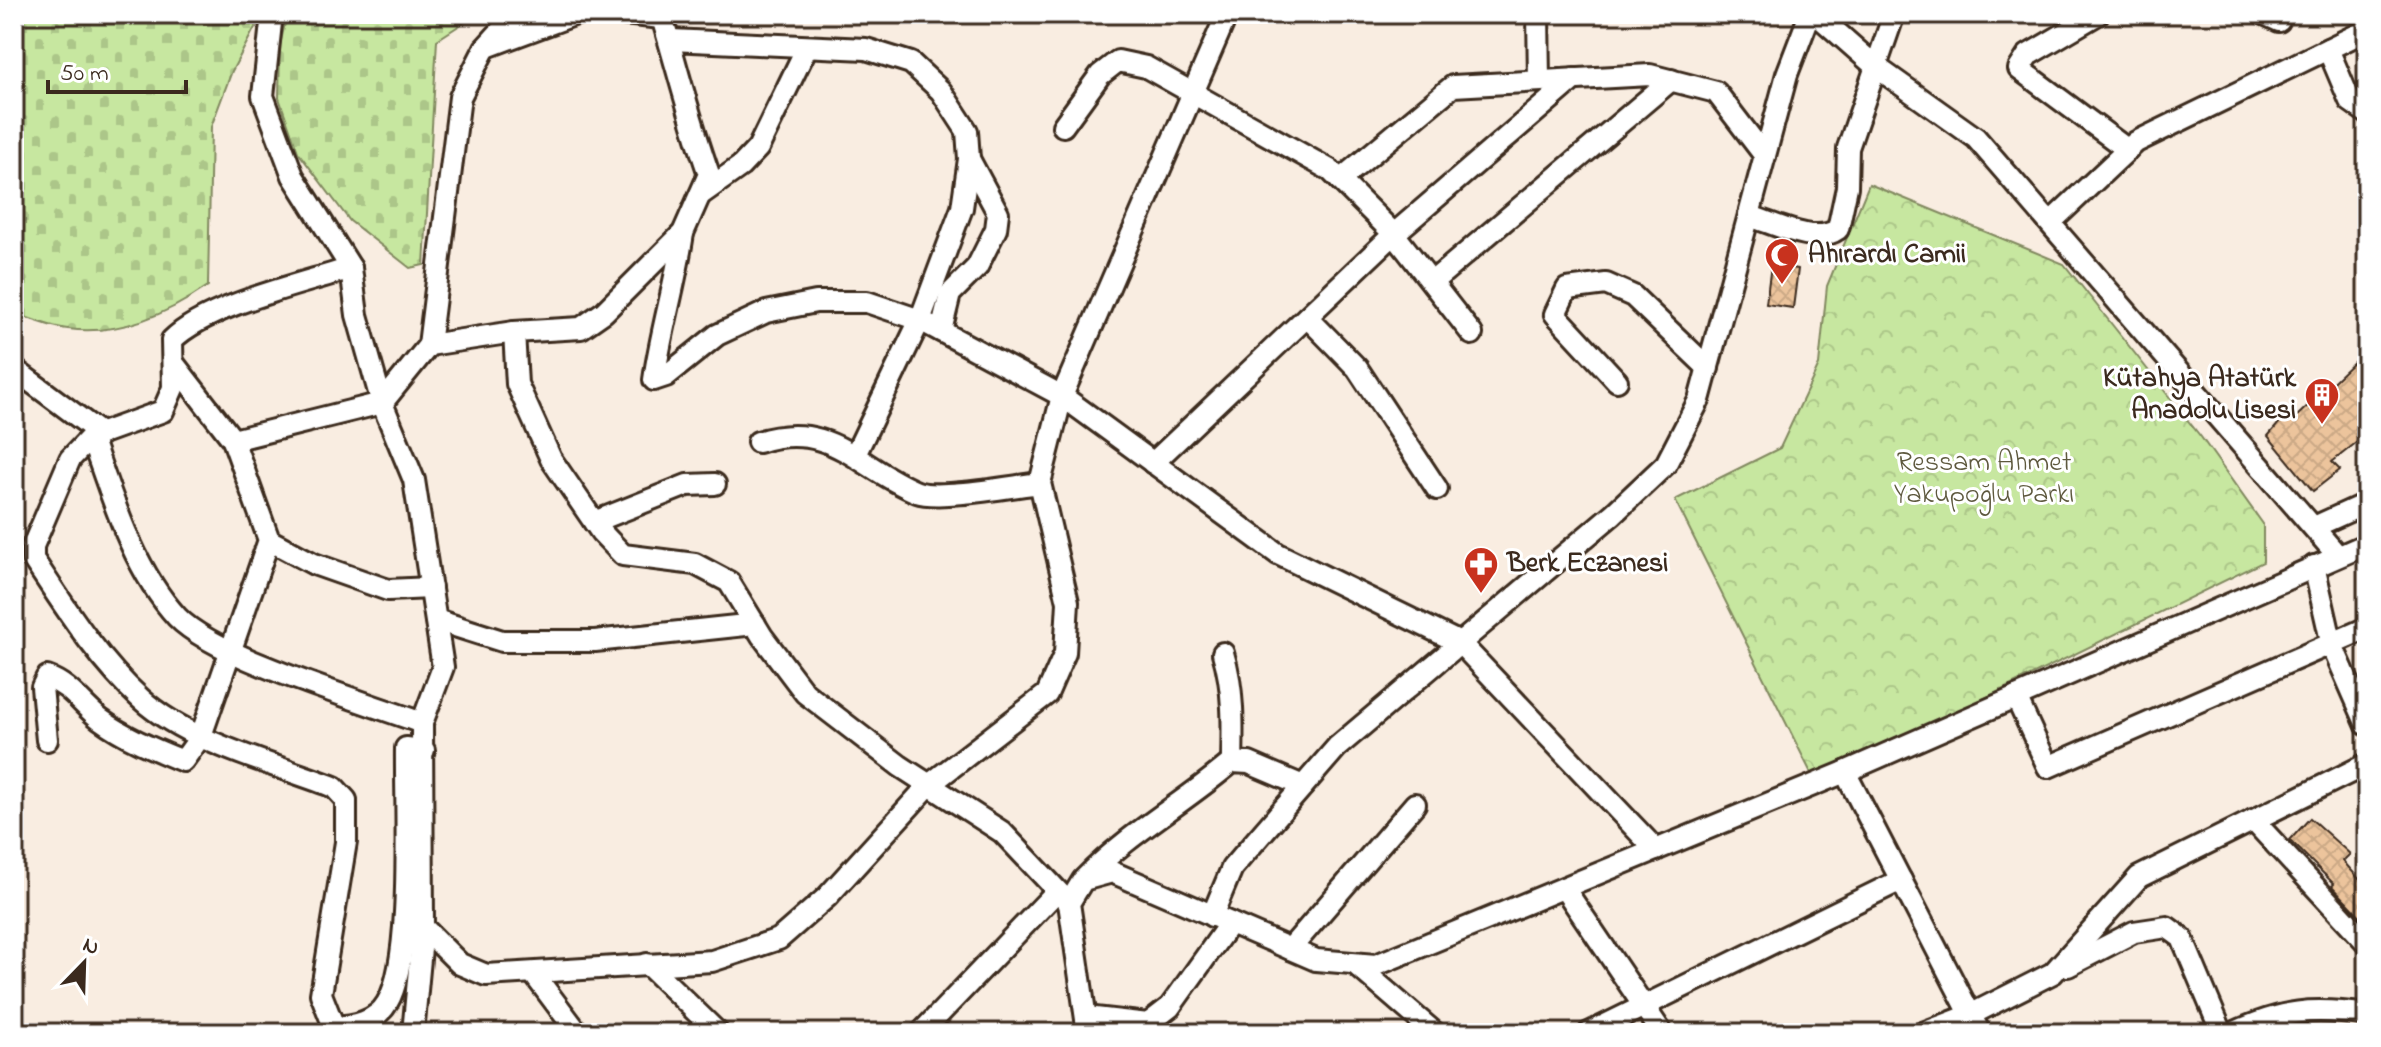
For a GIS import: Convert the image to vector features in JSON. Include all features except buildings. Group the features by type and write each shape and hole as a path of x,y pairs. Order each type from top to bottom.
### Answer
{"street":[{"path":"272,14 263,96 293,176 351,268 357,315 382,403 414,480 443,667 422,723 423,927 413,1033"},
{"path":"233,440 382,403 429,345 460,97 485,48 516,14"},
{"path":"485,48 576,14"},
{"path":"623,14 664,15 687,112 709,174 683,233 674,293 663,320 654,380 666,376 717,335 766,312 816,302 867,302 920,320 1062,396 1278,554 1460,643 1656,850"},
{"path":"423,927 460,964 486,975 712,961 779,939 827,897 929,785 1047,694 1065,653 1068,602 1040,483 1062,396 1227,14"},
{"path":"1538,14 1539,81"},
{"path":"514,332 517,384 551,459 594,522 623,555 695,564 729,582 805,693 929,785 1002,832 1063,897 1087,1025 1148,1024 1170,1007 1221,919 1232,868 1337,747 1613,514 1666,464 1699,400 1787,74 1810,14"},
{"path":"1816,14 1875,66 1976,138 2338,556"},
{"path":"1749,216 1813,235 1829,235 1838,229 1847,187 1848,148 1894,14"},
{"path":"2098,14 2028,55 2019,69 2128,150"},
{"path":"2051,222 2136,142 2367,30"},
{"path":"671,40 866,49 911,63 941,91 967,131 969,159 962,208 920,320 855,455"},
{"path":"700,195 741,166 758,148 807,47"},
{"path":"2328,49 2350,101 2367,113"},
{"path":"1063,126 1100,75 1118,61 1146,67 1330,170 1394,234 1472,334"},
{"path":"1340,180 1453,86 1574,79 1650,75 1716,92 1765,156"},
{"path":"1153,463 1394,234 1574,79"},
{"path":"1432,282 1671,80"},
{"path":"941,331 950,294 977,267 996,229 998,213 969,159"},
{"path":"429,345 514,332 581,328 604,312 683,233"},
{"path":"351,268 218,312 185,327 172,340 175,365 173,388 163,411 96,435 70,459 33,546 33,559 76,624 141,699 201,736 334,787 346,800 346,842 321,994 337,1030 359,1026 387,1005 403,960 406,748 424,750"},
{"path":"1617,381 1555,314 1567,289 1606,284 1633,296 1708,368"},
{"path":"1307,317 1357,368 1437,489"},
{"path":"47,740 42,687 47,677 63,682 97,717 128,738 183,761 201,736 269,540 233,440 175,365"},
{"path":"14,369 96,435 128,542 178,618 230,651 422,723"},
{"path":"758,442 786,433 814,438 855,455 919,493 955,493 1040,483"},
{"path":"594,522 687,485 715,484"},
{"path":"2314,527 2367,503"},
{"path":"269,540 314,564 388,590 431,588"},
{"path":"1083,880 1112,872 1316,960 1376,965 1845,772 2367,544"},
{"path":"2314,566 2332,645 2367,725"},
{"path":"436,620 502,641 595,641 755,624"},
{"path":"2016,697 2048,767 2367,628"},
{"path":"1223,653 1229,672 1232,762"},
{"path":"921,1033 1111,851 1200,790 1232,762 1249,763 1303,786"},
{"path":"2053,973 2139,877 2367,764"},
{"path":"1845,772 1975,1024"},
{"path":"1290,949 1415,804"},
{"path":"2253,820 2367,943"},
{"path":"1589,1033 1901,880"},
{"path":"1564,888 1662,1033"},
{"path":"1923,1033 1975,1024 2053,973 2134,932 2167,927 2182,938 2222,1033"},
{"path":"647,964 718,1033"},
{"path":"1355,964 1435,1033"},
{"path":"533,973 578,1033"},
{"path":"2233,1033 2268,1017 2322,1008 2367,1015"}],"green space":[{"path":"14,14 262,14 232,71 211,127 208,286 159,314 105,329 61,328 14,313"},
{"path":"287,14 477,14 437,40 424,265 410,268 350,221 298,152 279,98 280,45"},
{"name":"Ressam Ahmet Yakupoğlu Parkı","path":"1869,184 2064,264 2201,437 2263,524 2263,562 1815,781 1675,500 1780,448 1819,365 1827,286"}],"place":[{"name":"Ahırardı Camii","path":"1782,286"},
{"name":"Kütahya Atatürk Anadolu Lisesi","path":"2322,426"},
{"name":"Berk Eczanesi","path":"1481,595"}]}
